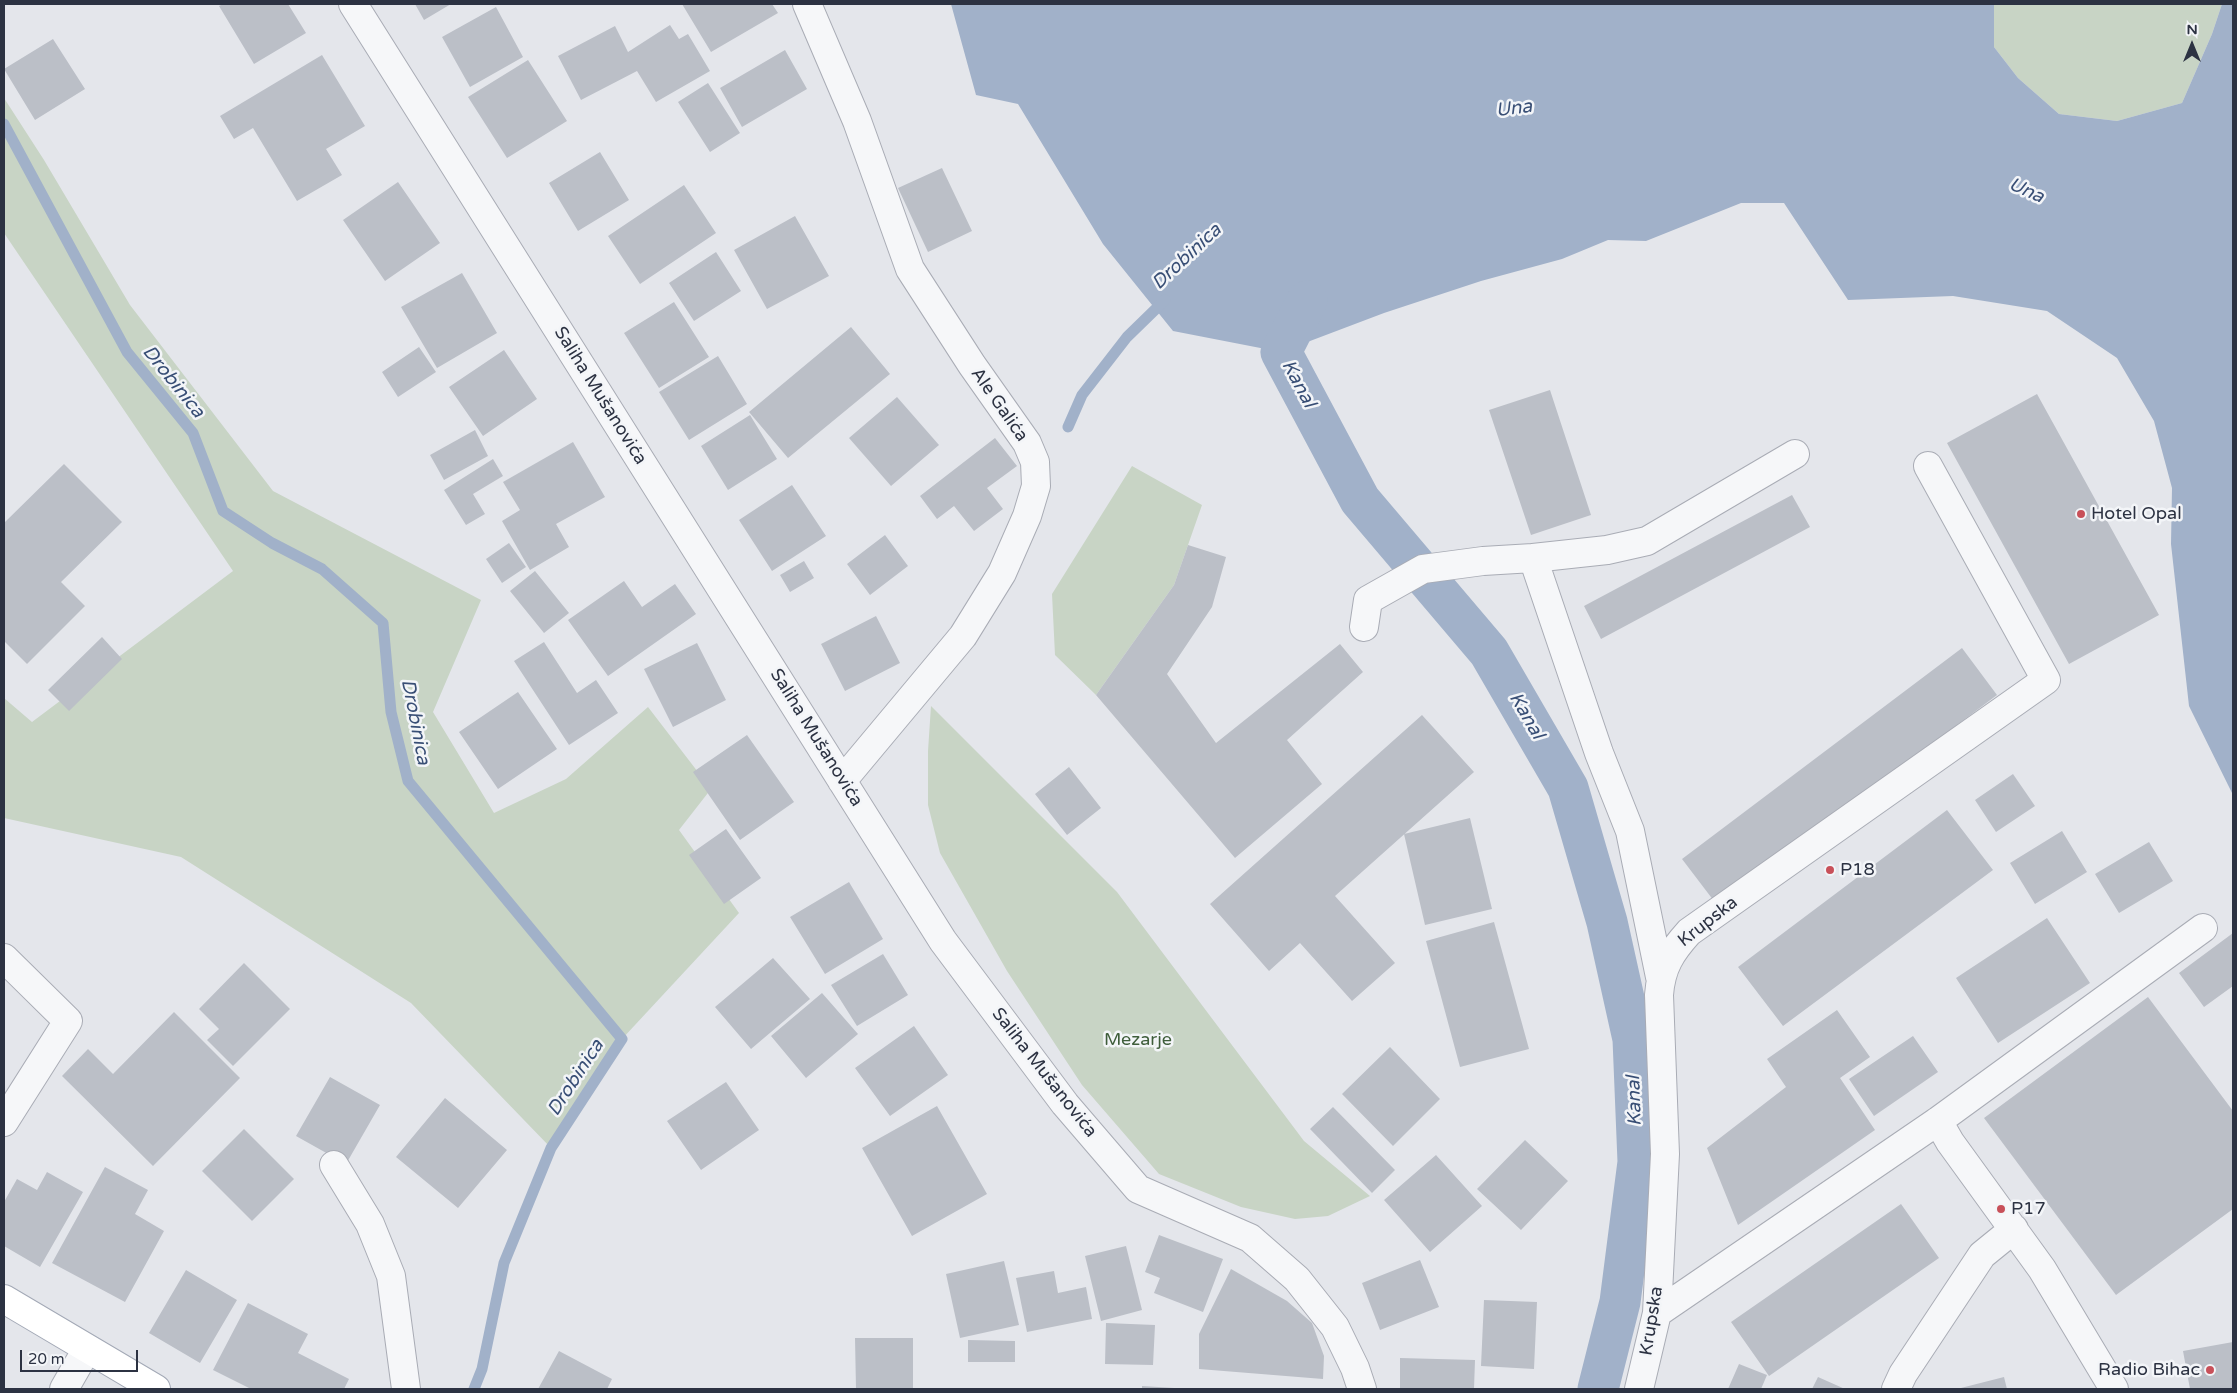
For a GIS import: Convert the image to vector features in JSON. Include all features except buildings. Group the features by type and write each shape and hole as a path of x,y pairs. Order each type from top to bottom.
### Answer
{"main road":[{"path":"4,1299 156,1389"}],"street":[{"name":"Saliha Mušanovića","path":"353,4 943,941 1065,1104 1138,1189 1250,1238 1297,1279 1335,1327 1355,1368 1362,1389"},
{"name":"Ale Galića","path":"807,4 857,121 910,269 972,365 1027,444 1035,462 1036,486 1027,516 1002,573 963,636 842,780"},
{"path":"1364,627 1368,600 1423,569 1483,561 1607,550 1647,541 1795,454"},
{"name":"Krupska","path":"1639,1389 1657,1314 1665,1154 1659,995 1660,977 1673,949 1690,932 2046,680 1928,466"},
{"path":"1533,558 1599,752 1630,831 1660,977"},
{"path":"1657,1314 1938,1121 2203,928"},
{"path":"4,958 68,1021 4,1122"},
{"path":"1938,1121 1950,1142 2042,1269 2114,1389"},
{"path":"334,1165 370,1224 391,1276 406,1389"},
{"path":"1896,1389 1902,1374 1982,1255 2014,1229"},
{"path":"64,1389 86,1349"}],"green space":[{"path":"1994,4 2222,4 2212,34 2182,103 2117,121 2059,114 2018,78 1994,47"},
{"path":"4,98 44,160 130,305 273,491 481,600 433,712 494,813 566,779 648,707 711,789 679,830 739,913 622,1039 551,1148 411,1003 181,857 4,818 4,698 32,722 233,571 4,233"},
{"path":"1132,466 1202,505 1174,585 1096,695 1055,655 1052,594"},
{"name":"Mezarje","path":"931,706 1117,892 1304,1141 1370,1196 1328,1216 1295,1219 1241,1207 1159,1174 1082,1085 1007,971 940,853 928,805 928,751"}],"water":[{"name":"Una","path":"951,4 1994,4 1994,47 2018,78 2059,114 2117,121 2182,103 2212,34 2222,4 2233,4 2233,795 2189,706 2171,544 2172,488 2154,421 2117,358 2047,311 1953,296 1848,300 1784,203 1741,203 1646,241 1608,240 1562,259 1481,281 1384,313 1281,352 1173,331 1103,244 1018,104 976,95"}],"waterway":[{"name":"Drobinica","path":"4,124 127,352 193,433 223,511 272,543 322,569 383,623 391,712 408,781 622,1039 551,1148 504,1263 482,1369 474,1389"},
{"name":"Drobinica","path":"1068,427 1082,395 1127,337 1165,300"},
{"name":"Kanal","path":"1307,301 1281,352 1360,500 1489,652 1568,788 1607,922 1633,1039 1638,1162 1620,1302 1598,1389"}],"place":[{"name":"Hotel Opal","path":"2081,514"},
{"name":"P18","path":"1830,870"},
{"name":"P17","path":"2001,1209"},
{"name":"Radio Bihac","path":"2210,1370"}]}
